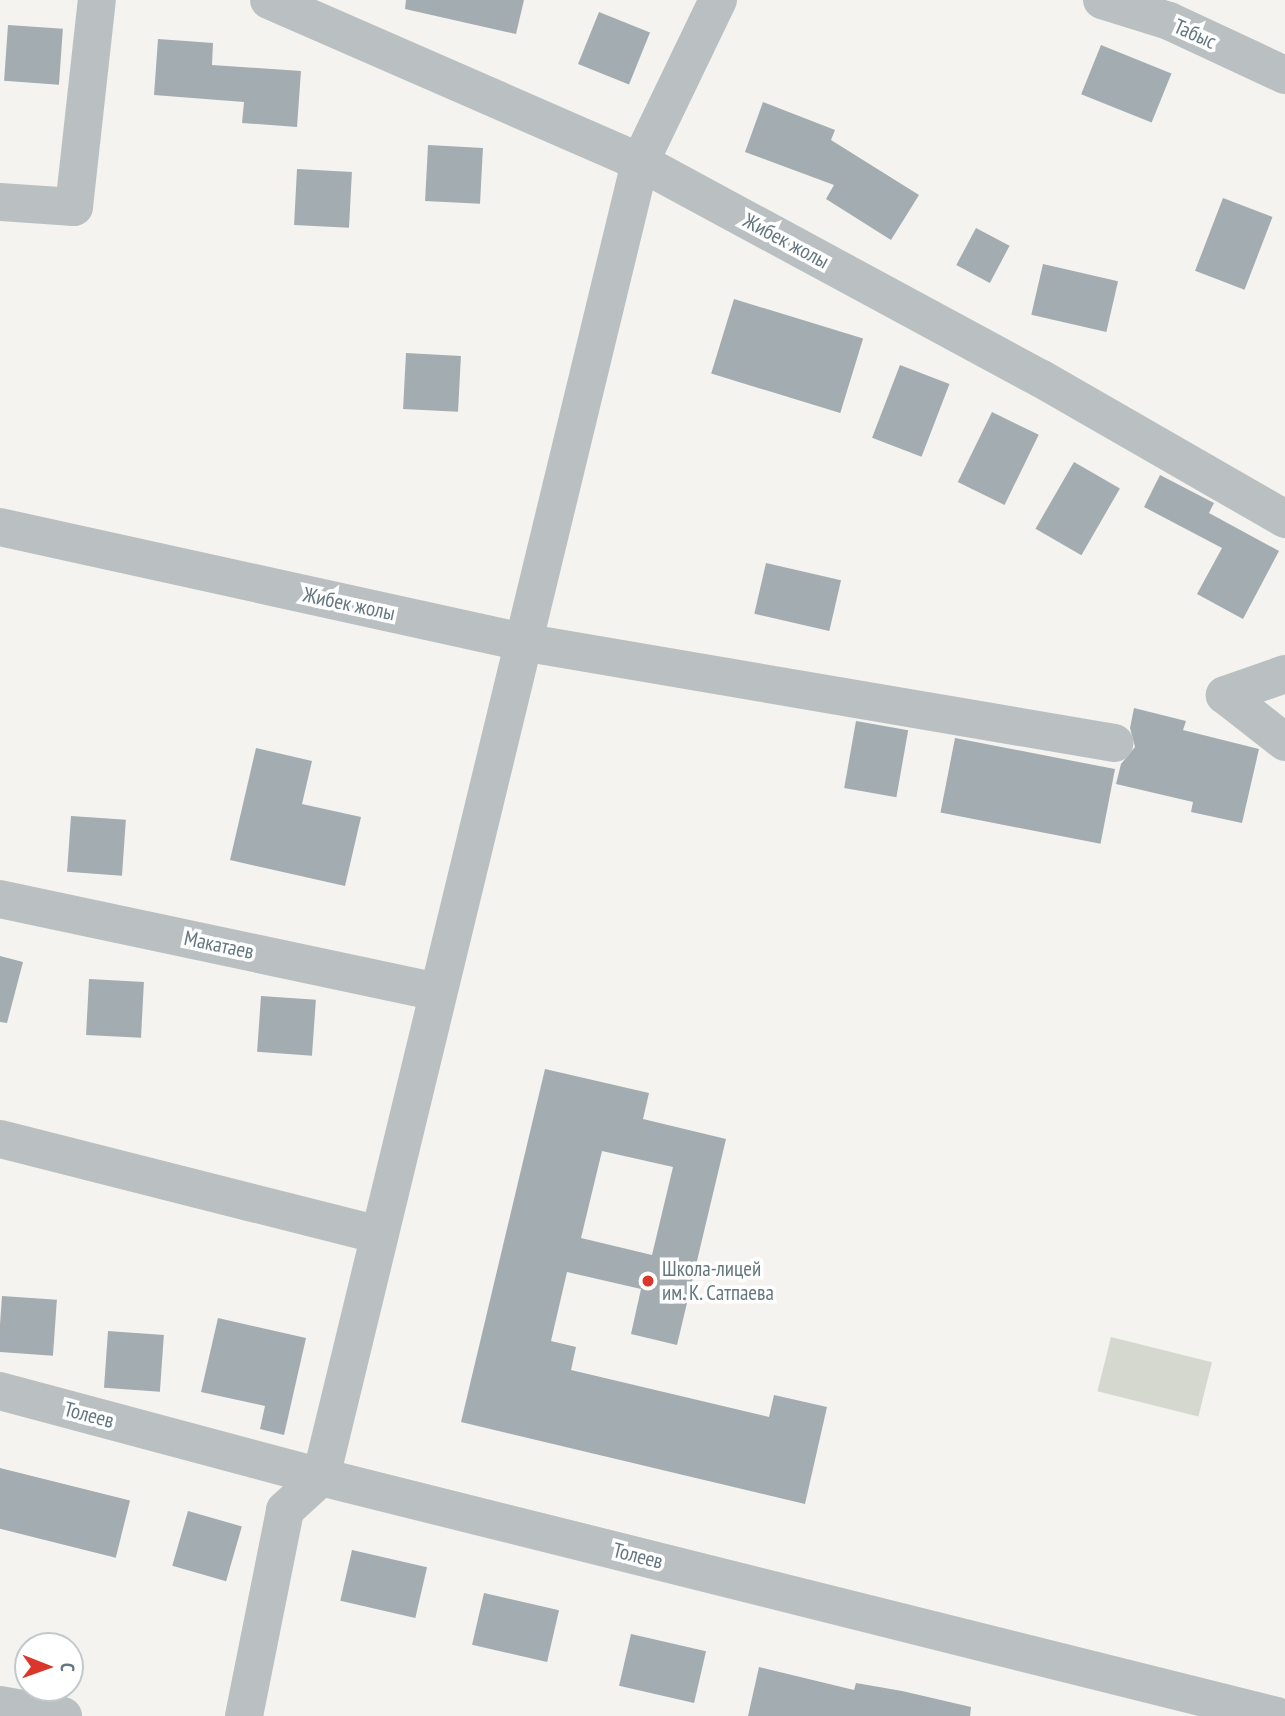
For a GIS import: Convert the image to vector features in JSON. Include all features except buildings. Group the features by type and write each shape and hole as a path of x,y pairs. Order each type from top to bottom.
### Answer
{"street":[{"path":"0,202 74,207 97,0"},
{"name":"Жибек жолы","path":"268,0 640,162 1040,378 1285,519"},
{"path":"244,1716 285,1510 321,1477 640,162 718,0"},
{"name":"Табыс","path":"1102,0 1169,22 1285,75"},
{"name":"Жибек жолы","path":"0,527 522,642 1114,743"},
{"path":"1285,674 1225,695 1285,741"},
{"name":"Макатаев","path":"0,899 438,992"},
{"path":"0,1139 379,1235"},
{"name":"Толеев","path":"0,1391 321,1477 1277,1716"},
{"path":"0,1705 63,1716"}],"shaded area":[{"path":"1111,1337 1212,1362 1198,1416 1097,1391"}],"place":[{"name":"Школа-лицей им. К. Сатпаева","path":"648,1281"}]}
